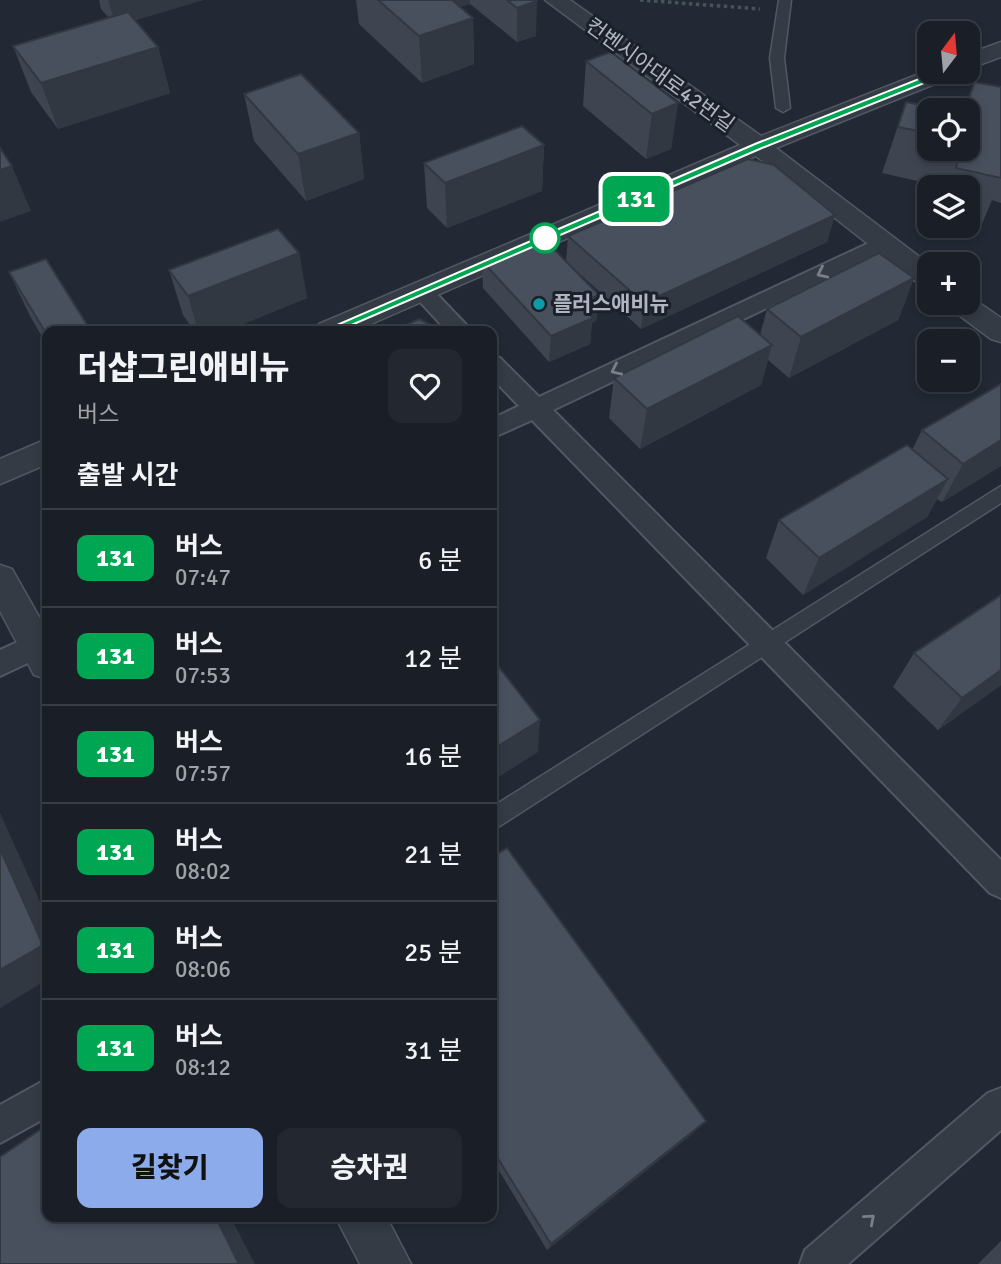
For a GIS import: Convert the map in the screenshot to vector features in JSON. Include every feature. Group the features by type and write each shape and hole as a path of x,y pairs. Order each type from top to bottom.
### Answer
{"street":[{"name":"컨벤시아대로42번길","path":"556,0 758,146 917,269"},
{"path":"783,108 777,58 785,0"},
{"path":"980,57 1001,49"},
{"path":"340,326 758,146 917,83"},
{"path":"497,427 884,243"},
{"path":"421,291 456,326"},
{"path":"978,315 1001,332"},
{"path":"497,369 1001,883"},
{"path":"0,472 42,454"},
{"path":"497,817 1001,494"},
{"path":"0,579 42,647"},
{"path":"0,664 42,651"},
{"path":"0,1125 42,1100"},
{"path":"819,1264 1001,1106"},
{"path":"362,1222 387,1264"}],"path":[{"path":"640,0 692,6 743,7"}],"building":[{"path":"378,0 452,0 473,18 419,36"},
{"path":"507,0 536,0 537,1 517,8"},
{"path":"128,12 158,47 41,83 13,46"},
{"path":"611,52 678,103 652,114 586,61"},
{"path":"301,74 359,133 298,154 244,94"},
{"path":"973,84 1001,87 1001,178 956,168 957,161 980,161 980,98 969,98"},
{"path":"906,102 917,104 917,131 898,127"},
{"path":"522,126 544,145 445,183 424,163"},
{"path":"0,148 12,166 0,170"},
{"path":"748,159 774,165 835,215 644,303 568,236"},
{"path":"278,229 299,253 188,296 169,270"},
{"path":"543,238 599,295 579,303 593,318 551,336 482,261"},
{"path":"879,253 914,278 801,337 767,309"},
{"path":"46,259 88,326 42,327 9,272"},
{"path":"738,316 772,345 647,409 614,378"},
{"path":"419,319 433,326 404,326"},
{"path":"1001,384 1001,440 963,464 922,430"},
{"path":"907,445 948,479 819,558 779,520"},
{"path":"1001,595 1001,670 962,698 914,653"},
{"path":"497,664 540,720 497,747"},
{"path":"507,848 706,1121 551,1244 497,1157 497,854"},
{"path":"0,849 42,946 0,970"},
{"path":"42,1128 42,1222 218,1222 239,1264 0,1264 0,1157"}],"bus line":[{"name":"131","path":"341,326 758,146 917,83"}],"place":[{"name":"플러스애비뉴","path":"539,304"}]}
